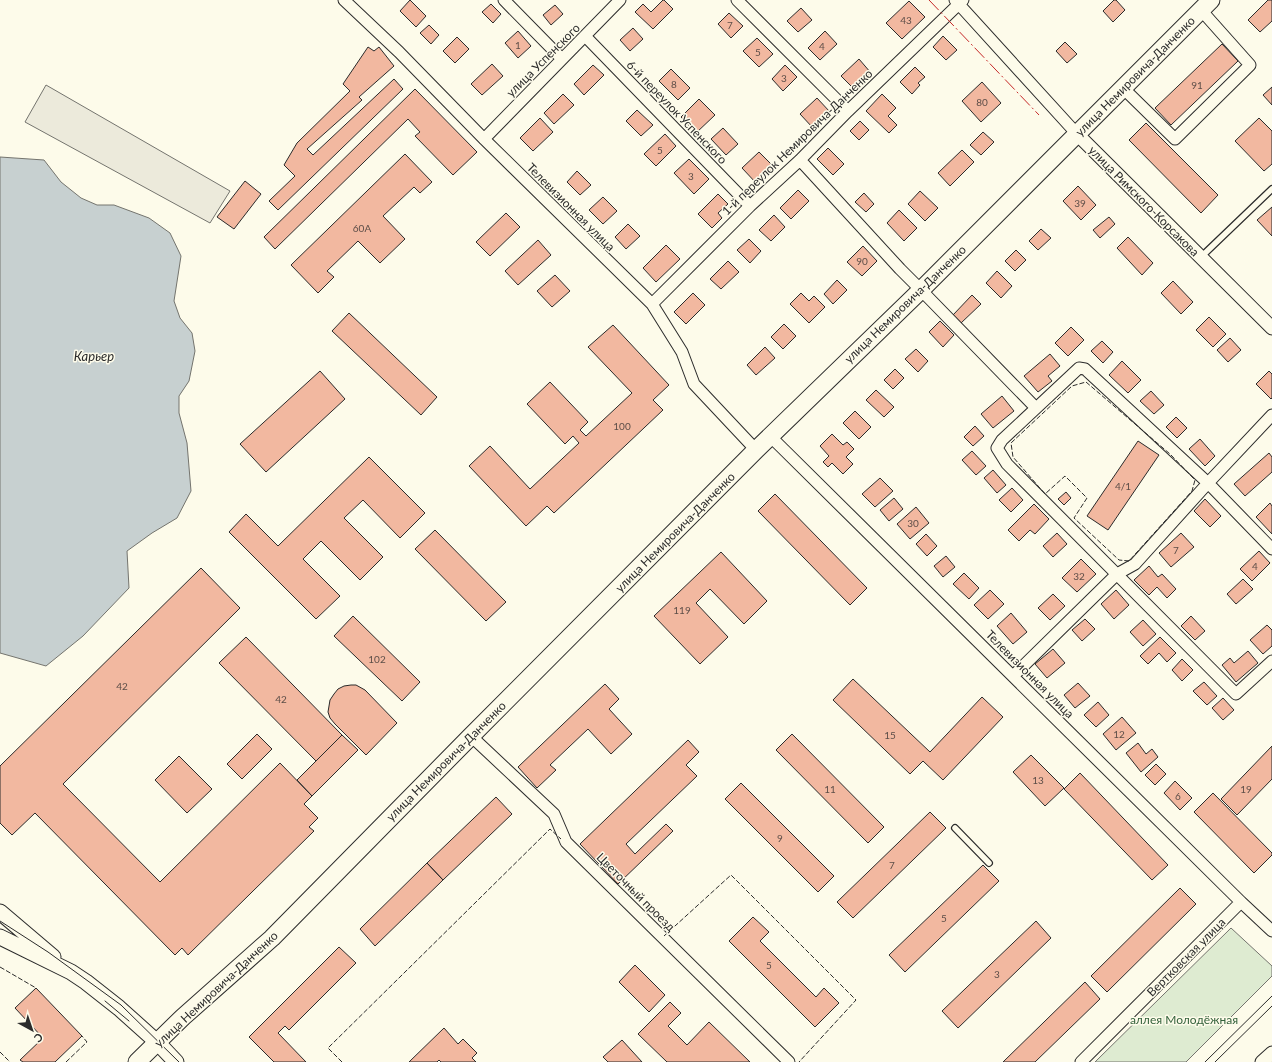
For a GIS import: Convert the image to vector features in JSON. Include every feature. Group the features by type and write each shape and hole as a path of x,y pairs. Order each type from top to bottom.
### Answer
{"main road":[{"name":"улица Немировича-Данченко","path":"137,1062 183,1017 272,938 770,436 921,290 1206,5"},
{"path":"0,912 71,972 119,1008 158,1042 176,1062"},
{"path":"0,937 71,972"}],"street":[{"name":"Телевизионная улица","path":"344,0 399,52 484,139 652,304 682,352 694,384 756,450"},
{"path":"504,0 562,60"},
{"name":"улица Успенского","path":"484,139 620,0"},
{"path":"737,0 848,111"},
{"name":"1-й переулок Немировича-Данченко","path":"652,304 750,206 800,160 959,1"},
{"name":"улица Римского-Корсакова","path":"959,1 1076,134 1272,328"},
{"path":"1123,88 1175,139 1250,65 1206,5"},
{"name":"6-й переулок Успенского","path":"585,36 750,206"},
{"path":"800,160 900,269 1036,408"},
{"path":"1272,549 1208,483 1085,369 1079,368 1002,440 998,448 1007,464 1236,694 1272,661"},
{"path":"1013,676 1117,574 1135,564 1272,415"},
{"name":"Телевизионная улица","path":"770,436 1272,931"},
{"name":"Цветочный проезд","path":"471,736 554,814 566,842 790,1062"},
{"name":"Вертковская улица","path":"1081,1062 1241,902"},
{"path":"1262,1062 1272,1053"}],"lane":[{"path":"1200,257 1272,189"},
{"path":"955,828 989,863"}],"green space":[{"name":"аллея Молодёжная","path":"1231,928 1272,966 1272,976 1186,1062 1095,1062"}],"shaded area":[{"path":"46,85 230,191 210,223 25,122"}],"water":[{"name":"Карьер","path":"0,157 44,160 61,182 81,198 97,205 114,205 149,218 170,233 181,256 174,301 180,318 192,333 195,351 189,381 179,396 179,413 187,443 191,491 177,518 152,533 127,551 129,588 83,636 46,666 0,653"}],"building":[{"path":"410,0 426,16 416,27 400,11"},
{"path":"663,0 673,9 653,29 635,12 643,4 651,12"},
{"path":"1114,0 1116,0 1125,10 1113,22 1103,11"},
{"path":"1268,0 1272,0 1272,21 1260,32 1248,20"},
{"path":"909,1 925,17 902,39 886,23"},
{"path":"491,4 501,14 493,23 482,12"},
{"path":"555,5 563,14 551,25 543,15"},
{"path":"801,8 812,20 798,32 787,21"},
{"path":"729,13 743,26 731,38 718,24"},
{"path":"429,25 439,35 431,44 420,33"},
{"path":"633,28 643,39 630,51 620,40"},
{"path":"518,31 531,46 518,58 505,43"},
{"path":"825,31 837,44 820,60 808,48"},
{"path":"943,36 957,50 946,60 933,47"},
{"path":"457,37 469,49 455,63 443,51"},
{"path":"757,38 773,54 759,67 743,51"},
{"path":"1065,42 1077,54 1067,63 1056,51"},
{"path":"1222,44 1238,61 1171,125 1155,108"},
{"path":"368,47 374,51 379,47 394,66 359,97 362,100 307,149 313,155 394,79 403,89 278,210 269,201 295,176 284,165 297,143 350,91 343,84"},
{"path":"859,59 871,73 854,89 841,76"},
{"path":"492,64 503,76 482,95 471,84"},
{"path":"593,65 604,75 584,95 574,84"},
{"path":"785,65 797,77 783,91 772,79"},
{"path":"915,67 925,77 918,83 920,85 912,94 900,82"},
{"path":"671,69 690,88 678,100 659,81"},
{"path":"982,82 1001,103 981,122 962,101"},
{"path":"1272,87 1272,105 1263,95"},
{"path":"415,89 477,152 453,175 415,136 420,132 408,119 275,249 264,237"},
{"path":"563,94 574,105 554,124 544,113"},
{"path":"882,94 896,108 888,116 897,125 889,133 866,111"},
{"path":"817,98 830,112 813,128 800,114"},
{"path":"699,99 715,115 696,133 681,117"},
{"path":"637,110 653,125 641,136 626,121"},
{"path":"540,118 553,132 533,151 520,138"},
{"path":"1259,118 1272,131 1272,164 1264,171 1235,141"},
{"path":"860,121 869,130 859,140 850,131"},
{"path":"1146,123 1218,195 1201,213 1129,140"},
{"path":"723,128 738,144 726,155 711,139"},
{"path":"983,132 994,142 981,155 970,145"},
{"path":"665,134 676,146 656,166 644,154"},
{"path":"828,148 844,164 833,175 817,159"},
{"path":"962,150 974,162 950,186 938,173"},
{"path":"759,152 774,167 757,184 742,168"},
{"path":"405,154 432,182 420,193 414,187 383,216 405,239 380,263 358,241 327,271 334,277 318,293 291,265"},
{"path":"689,159 709,179 694,194 674,173"},
{"path":"577,171 591,185 580,195 567,182"},
{"path":"245,181 261,194 234,229 217,217"},
{"path":"1078,186 1096,205 1081,220 1063,201"},
{"path":"798,190 809,201 791,219 780,208"},
{"path":"920,191 938,208 925,221 908,204"},
{"path":"864,193 874,204 866,212 855,202"},
{"path":"718,194 728,204 718,213 722,218 712,228 698,214"},
{"path":"603,197 617,211 603,224 589,210"},
{"path":"1272,207 1272,236 1257,220"},
{"path":"899,210 917,228 904,241 887,223"},
{"path":"506,213 520,227 490,256 476,242"},
{"path":"774,215 785,227 771,241 759,230"},
{"path":"1109,217 1115,224 1100,238 1093,230"},
{"path":"628,224 640,236 626,249 615,237"},
{"path":"1041,229 1051,238 1038,250 1029,241"},
{"path":"1128,237 1153,263 1142,275 1117,248"},
{"path":"749,239 761,251 750,263 737,250"},
{"path":"538,240 551,255 518,285 505,271"},
{"path":"666,245 680,259 656,282 643,268"},
{"path":"863,246 877,261 862,276 847,262"},
{"path":"1016,250 1026,260 1015,271 1005,261"},
{"path":"728,261 739,272 721,289 710,279"},
{"path":"997,271 1012,286 1001,298 986,283"},
{"path":"555,275 570,291 552,307 537,291"},
{"path":"837,280 847,290 833,304 824,294"},
{"path":"1173,281 1193,302 1181,314 1161,293"},
{"path":"693,293 705,305 686,324 674,312"},
{"path":"801,293 809,301 814,296 825,307 809,323 790,304"},
{"path":"972,295 981,304 961,323 953,315"},
{"path":"349,313 437,397 421,415 332,331"},
{"path":"1209,317 1226,334 1213,347 1196,330"},
{"path":"940,321 954,335 943,347 929,332"},
{"path":"784,324 796,336 783,349 771,337"},
{"path":"613,325 669,385 653,400 663,410 554,513 547,506 526,526 469,466 490,446 530,489 579,443 573,436 565,444 527,404 550,382 588,422 580,430 586,436 632,393 588,347"},
{"path":"1071,327 1084,340 1068,356 1055,343"},
{"path":"1230,338 1241,350 1228,362 1217,350"},
{"path":"1102,341 1113,352 1103,363 1091,351"},
{"path":"765,347 775,358 756,375 747,365"},
{"path":"916,349 928,361 918,372 905,359"},
{"path":"1050,354 1060,366 1048,376 1052,381 1038,392 1024,376"},
{"path":"1122,361 1141,380 1128,393 1109,375"},
{"path":"895,369 904,378 893,389 884,380"},
{"path":"320,371 345,399 266,472 240,444"},
{"path":"1269,371 1272,374 1271,399 1256,384"},
{"path":"876,390 894,407 884,417 866,400"},
{"path":"1151,391 1164,405 1154,414 1140,401"},
{"path":"1002,396 1014,411 993,428 981,414"},
{"path":"855,411 871,427 859,439 843,423"},
{"path":"1176,417 1187,428 1177,438 1166,427"},
{"path":"975,426 984,436 973,446 964,437"},
{"path":"832,434 843,445 847,442 854,449 846,457 853,464 843,474 832,463 828,467 823,462 829,456 820,446"},
{"path":"1200,439 1215,456 1205,466 1189,449"},
{"path":"1138,441 1159,455 1108,530 1087,516"},
{"path":"972,451 986,466 976,475 962,460"},
{"path":"1269,453 1272,457 1272,472 1245,496 1234,484"},
{"path":"369,457 425,513 400,538 363,500 344,518 383,557 360,580 321,541 303,559 340,596 316,619 229,532 246,514 278,546"},
{"path":"993,470 1006,485 997,493 984,478"},
{"path":"880,478 893,491 875,507 862,494"},
{"path":"1012,488 1023,500 1011,512 999,500"},
{"path":"1066,492 1071,498 1064,505 1058,499"},
{"path":"775,494 867,588 850,605 758,511"},
{"path":"894,498 903,509 889,521 880,510"},
{"path":"1205,499 1221,516 1210,527 1194,511"},
{"path":"1270,503 1272,506 1272,534 1256,517"},
{"path":"1034,504 1049,519 1035,534 1030,530 1019,541 1008,530"},
{"path":"916,507 929,523 910,539 897,524"},
{"path":"435,530 506,602 486,621 415,549"},
{"path":"1057,533 1067,544 1053,557 1043,546"},
{"path":"1181,533 1194,547 1171,567 1159,553"},
{"path":"926,534 937,546 927,556 916,544"},
{"path":"1259,551 1270,563 1252,581 1240,569"},
{"path":"721,552 767,601 744,624 710,589 696,603 728,637 700,664 654,616"},
{"path":"946,556 955,567 943,577 934,566"},
{"path":"1081,559 1096,574 1077,592 1062,578"},
{"path":"1149,566 1158,577 1162,574 1176,589 1167,598 1157,587 1149,595 1134,580"},
{"path":"201,568 240,608 63,784 160,882 280,763 312,796 304,804 318,818 309,827 314,831 188,955 182,948 175,955 35,813 12,835 0,823 0,766"},
{"path":"964,573 979,588 969,599 953,584"},
{"path":"1243,579 1253,589 1236,604 1227,594"},
{"path":"990,590 1004,604 988,619 974,605"},
{"path":"1116,590 1129,605 1114,619 1101,604"},
{"path":"1053,594 1065,606 1050,620 1038,608"},
{"path":"1011,613 1027,632 1013,644 997,626"},
{"path":"353,616 420,682 402,701 334,636"},
{"path":"1191,616 1205,631 1195,640 1181,626"},
{"path":"1085,619 1095,629 1082,641 1072,630"},
{"path":"1143,620 1156,634 1143,646 1130,632"},
{"path":"1267,625 1272,630 1272,646 1263,654 1250,640"},
{"path":"246,637 342,735 316,761 219,663"},
{"path":"1160,637 1176,653 1167,662 1159,653 1148,664 1140,656"},
{"path":"1053,649 1065,663 1047,678 1035,664"},
{"path":"1248,651 1258,663 1236,682 1222,665 1230,658 1234,663"},
{"path":"1182,659 1193,670 1182,681 1172,670"},
{"path":"853,679 930,752 982,697 1003,717 943,780 923,761 910,774 833,700"},
{"path":"1204,682 1217,696 1207,705 1193,691"},
{"path":"1078,683 1090,696 1075,708 1064,695"},
{"path":"605,684 619,699 609,709 632,734 611,754 588,729 550,765 556,770 537,788 518,767"},
{"path":"356,685 365,690 397,723 366,755 335,724 330,718 328,712 330,700 338,689"},
{"path":"1223,698 1234,710 1223,720 1212,708"},
{"path":"1098,702 1109,715 1096,727 1084,715"},
{"path":"1122,717 1136,733 1116,750 1103,734"},
{"path":"257,734 272,749 242,779 227,764"},
{"path":"792,734 884,827 868,843 776,750"},
{"path":"342,735 358,750 312,796 297,780"},
{"path":"688,740 699,752 686,765 697,776 626,844 635,854 666,824 673,831 618,884 580,844"},
{"path":"1138,743 1146,754 1152,749 1158,757 1141,772 1126,753"},
{"path":"1272,746 1272,779 1237,815 1221,799"},
{"path":"1031,755 1064,788 1045,806 1013,772"},
{"path":"179,756 212,789 187,813 155,780"},
{"path":"1156,764 1166,774 1155,785 1145,775"},
{"path":"1080,773 1168,865 1152,880 1064,789"},
{"path":"1175,781 1192,798 1180,810 1164,793"},
{"path":"741,783 834,876 818,892 725,799"},
{"path":"1213,793 1272,853 1272,855 1254,873 1194,812"},
{"path":"496,797 512,814 443,880 427,863"},
{"path":"930,812 946,828 853,918 837,902"},
{"path":"427,863 443,880 375,946 360,929"},
{"path":"983,865 999,881 905,972 889,955"},
{"path":"1180,888 1196,904 1107,992 1091,976"},
{"path":"753,917 769,932 760,941 816,997 824,988 839,1003 815,1027 729,941"},
{"path":"1036,921 1051,938 958,1028 942,1011"},
{"path":"339,947 356,963 289,1030 285,1026 278,1033 306,1062 274,1062 249,1037"},
{"path":"635,965 665,995 649,1012 619,982"},
{"path":"1085,982 1100,999 1035,1062 1003,1062"},
{"path":"36,988 82,1036 55,1062 23,1062 20,1060 43,1038 15,1008"},
{"path":"670,1002 681,1013 668,1026 687,1045 709,1022 750,1062 667,1062 638,1034"},
{"path":"444,1028 458,1044 463,1039 477,1053 472,1058 476,1062 441,1062 439,1060 437,1062 409,1062"},
{"path":"622,1040 642,1062 608,1062 603,1057"}],"tram line":[{"path":"0,921 48,952 121,1005 179,1062"},
{"path":"1205,1062 1272,996"},
{"path":"105,1001 129,1021"},
{"path":"1215,1062 1272,1006"}],"fence":[{"path":"1086,382 1170,454 1195,480 1192,491 1129,561 1119,560 1074,518 1087,498 1065,476 1045,494 1013,457 1011,443 1072,386 1086,382"},
{"path":"342,1062 328,1048 550,829 561,839"},
{"path":"664,936 731,875 856,1000 799,1062"},
{"path":"0,967 36,988"},
{"path":"66,1062 87,1042 82,1036"},
{"path":"0,1052 10,1062"}],"power":[{"path":"929,0 1039,115"}]}
